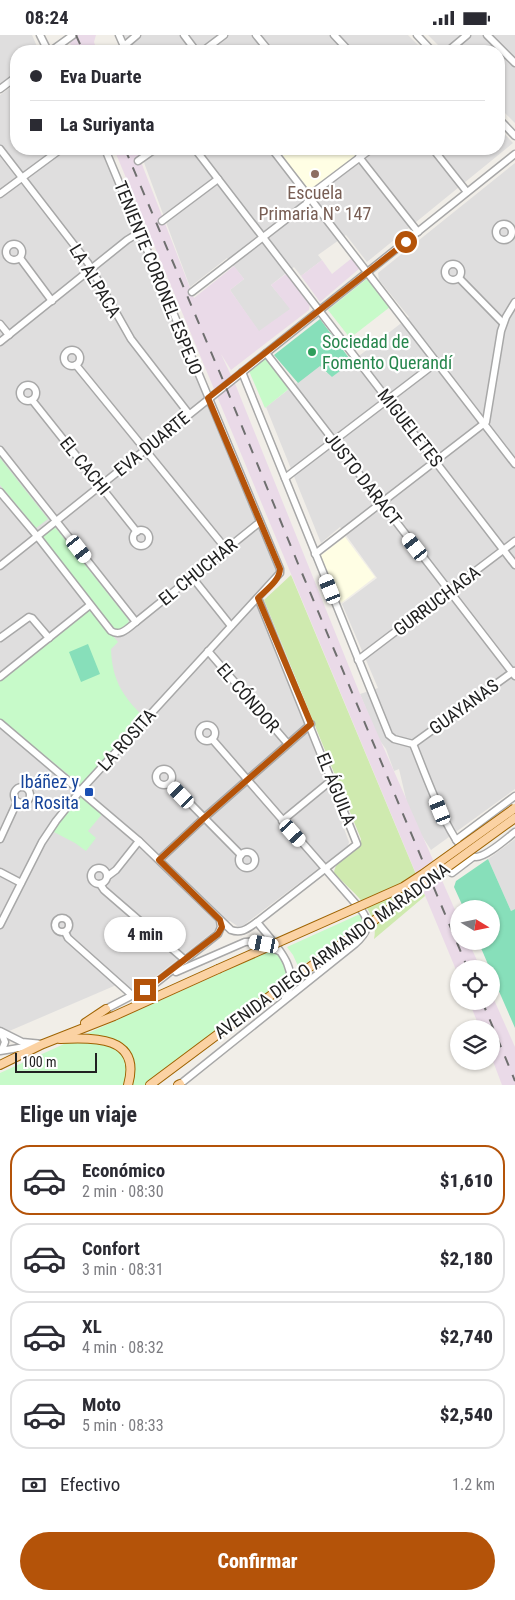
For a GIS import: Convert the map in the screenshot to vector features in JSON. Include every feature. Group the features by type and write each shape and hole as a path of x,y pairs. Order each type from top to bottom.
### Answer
{"main road":[{"name":"AVENIDA DIEGO ARMANDO MARADONA","path":"0,1065 43,1044 114,1016 403,887 430,870 515,808"},
{"name":"AVENIDA DIEGO ARMANDO MARADONA","path":"150,1085 515,818"},
{"path":"73,1031 106,1009"},
{"path":"56,1039 93,1038 113,1042 120,1046 130,1064 128,1085"}],"street":[{"path":"128,45 138,35"},
{"path":"211,45 224,35"},
{"path":"256,35 264,45"},
{"path":"334,35 343,45"},
{"path":"417,35 426,45"},
{"path":"455,45 467,35"},
{"path":"487,35 497,45"},
{"path":"59,45 72,36"},
{"path":"505,53 515,63"},
{"path":"505,125 515,136"},
{"name":"LA ALPACA","path":"0,149 91,269 131,339 188,414"},
{"name":"EVA DUARTE","path":"0,566 515,154"},
{"path":"0,194 53,155"},
{"name":"TENIENTE CORONEL ESPEJO","path":"108,155 280,569 280,573"},
{"path":"138,161 146,155"},
{"name":"MIGUELETES","path":"200,155 515,565"},
{"path":"277,155 515,464"},
{"path":"192,292 306,204 314,192 363,155"},
{"path":"439,155 468,192"},
{"path":"360,157 418,232"},
{"path":"162,221 218,179"},
{"path":"0,342 127,240 140,232"},
{"path":"509,239 515,245"},
{"path":"20,258 52,301"},
{"path":"459,278 503,323"},
{"path":"315,554 488,419 503,323 515,302"},
{"path":"0,324 9,335"},
{"name":"JUSTO DARACT","path":"266,353 449,592 514,673"},
{"path":"284,477 333,442 437,361"},
{"path":"76,365 227,549"},
{"path":"242,372 390,735 394,739 413,744 447,826 468,855 473,857 483,856 515,832"},
{"name":"EL CACHI","path":"32,400 137,532"},
{"path":"475,412 486,411 490,407"},
{"path":"0,450 136,622"},
{"path":"0,492 37,536 90,605 0,677"},
{"name":"EL CHUCHAR","path":"90,605 114,633 123,632 260,523"},
{"name":"GURRUCHAGA","path":"358,660 515,541"},
{"name":"LA ROSITA","path":"0,925 46,835 80,791 280,573"},
{"path":"192,577 231,626"},
{"name":"EL ÁGUILA","path":"258,598 358,842 356,846 325,869"},
{"path":"0,637 29,617 32,618 48,638"},
{"name":"EL CÓNDOR","path":"208,651 288,744"},
{"name":"GUAYANAS","path":"413,744 514,673"},
{"path":"0,723 139,841 231,931 239,932 257,922 325,869"},
{"path":"159,860 311,724"},
{"path":"179,1085 355,944 366,933 368,927 365,915 212,739"},
{"path":"282,821 332,779"},
{"path":"170,783 241,855"},
{"path":"456,840 515,796"},
{"path":"0,839 17,802"},
{"path":"100,884 105,882 108,876 116,870 139,841"},
{"path":"452,873 473,857"},
{"path":"108,876 103,868 96,868 91,877 92,880 100,884 104,890 185,960"},
{"path":"0,872 22,883"},
{"path":"156,983 218,934 222,927 220,920"},
{"path":"257,922 286,960 290,970 291,978 288,992 283,1001"},
{"path":"65,932 68,938 133,996"},
{"path":"106,1009 180,969 245,943 264,944 279,951"},
{"path":"1,1051 5,1042 0,1031 22,1043 43,1044"},
{"path":"1,1051 43,1044"}],"shaded area":[{"path":"0,35 32,35 36,45 10,45 10,76 0,84"},
{"path":"67,35 96,35 95,45 71,45"},
{"path":"124,35 408,35 418,45 129,45"},
{"path":"428,35 515,35 515,123 505,113 505,45 438,45"},
{"path":"10,88 10,155 47,155 0,190 0,95"},
{"path":"505,134 513,143 505,150"},
{"path":"53,155 108,155 280,569 258,598 349,842 348,846 240,928 230,921 219,927 137,991 132,991 121,983 0,1035 0,194"},
{"path":"116,155 138,155 194,298 234,266 244,279 230,290 259,331 290,309 271,285 287,273 310,303 309,310 231,370 221,354 236,386 360,694 451,900 450,950 472,950 477,960 452,960"},
{"path":"141,155 498,155 367,262 346,235 318,255 322,260 301,276 294,267 271,285 291,309 259,332 230,290 244,279 227,258 190,287"},
{"name":"Escuela Primaria N° 147","path":"282,155 359,155 310,191"},
{"path":"515,163 515,789 431,850 420,833 407,803 399,769 394,771 386,749 378,738 360,694 378,688 342,604 377,578 340,527 321,543 266,407 320,365 332,377 409,317 379,280 378,273"},
{"path":"352,258 360,268 320,302 301,276 322,260 332,274"},
{"path":"345,537 375,577 341,603 320,556"},
{"path":"515,839 515,909 511,911 488,859"},
{"path":"473,1010 499,1010 515,1047 515,1085 502,1085 496,1070 500,1070 500,1020 476,1020"}],"green space":[{"path":"368,278 390,307 350,338 328,310"},
{"name":"Sociedad de Fomento Querandí","path":"320,319 352,362 332,377 320,366 298,383 274,355"},
{"path":"266,357 290,388 265,408 249,371"},
{"path":"0,458 48,519 36,528 0,485"},
{"path":"55,527 128,619 129,623 121,630 116,631 112,629 42,539 43,535"},
{"path":"291,575 425,896 374,939 373,919 363,902 334,873 338,863 356,849 361,839 264,600"},
{"path":"91,610 118,642 111,649 116,679 130,702 144,717 81,785 0,719 0,680"},
{"path":"88,644 100,674 81,682 69,652"},
{"path":"82,796 103,813 88,831 96,838 86,851 52,831 78,797"},
{"path":"488,859 511,911 515,909 515,1028 500,994 500,960 486,960 482,950 500,950 500,900 460,900 454,887 456,881"},
{"path":"360,914 364,921 299,968 287,947"},
{"path":"272,950 282,959 289,980 145,1085 0,1085 0,1073"}],"railway":[{"path":"76,35 80,45"},
{"path":"128,155 464,960"},
{"path":"486,1010 515,1081"}],"place":[{"name":"Escuela Primaria N° 147","path":"315,174"},
{"name":"Sociedad de Fomento Querandí","path":"312,352"},
{"name":"Ibáñez y La Rosita","path":"89,792"}],"route":[{"path":"145,990 218,934 222,927 220,920 159,860 311,724 258,598 277,578 280,569 208,398 406,242"}]}
